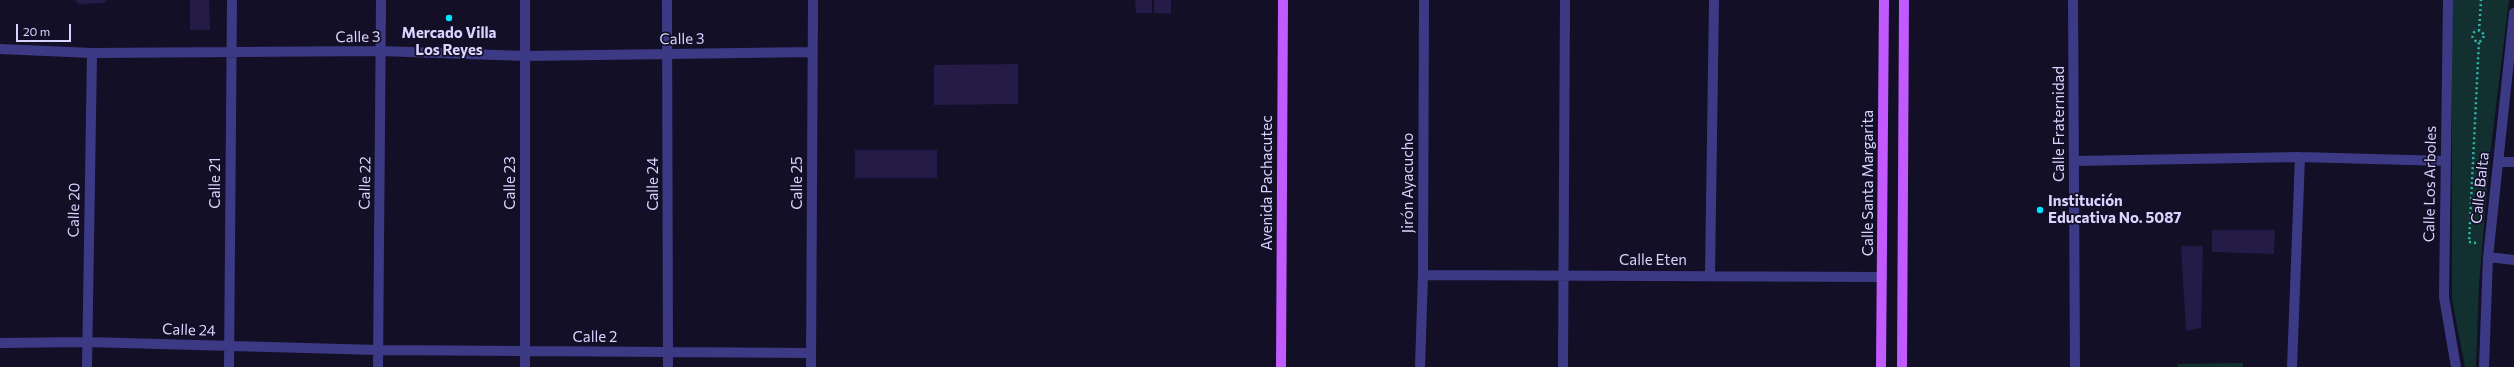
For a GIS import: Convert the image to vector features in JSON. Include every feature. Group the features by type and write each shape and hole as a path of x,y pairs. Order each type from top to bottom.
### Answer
{"main road":[{"name":"Avenida Pachacutec","path":"1281,367 1283,0"},
{"name":"Calle Santa Margarita","path":"1881,367 1884,0"},
{"path":"1902,367 1904,0"}],"street":[{"name":"Calle 21","path":"229,367 232,0"},
{"name":"Calle 22","path":"378,367 381,0"},
{"name":"Calle 23","path":"524,367 525,0"},
{"name":"Calle 24","path":"667,0 668,367"},
{"name":"Calle 25","path":"811,367 813,0"},
{"name":"Jirón Ayacucho","path":"1420,367 1423,276 1424,0"},
{"path":"1562,367 1564,275 1565,0"},
{"path":"1710,276 1714,0"},
{"name":"Calle Fraternidad","path":"2073,0 2075,367"},
{"name":"Calle Los Arboles","path":"2448,0 2444,297 2456,367"},
{"name":"Calle Balta","path":"2484,367 2489,244 2514,13"},
{"name":"Calle 3","path":"0,49 92,53 231,54 381,51 525,56 812,52"},
{"name":"Calle 20","path":"87,367 92,53"},
{"path":"2074,161 2300,157 2445,161"},
{"path":"2292,367 2300,157"},
{"path":"2498,162 2514,162"},
{"path":"2488,257 2514,260"},
{"name":"Calle Eten","path":"1423,276 1564,275 1882,277"},
{"name":"Calle 24","path":"0,343 87,342 378,350"},
{"name":"Calle 2","path":"378,350 811,353"}],"path":[{"path":"2480,0 2479,31 2483,35 2479,41 2469,242 2489,244"},
{"path":"2479,31 2474,32 2472,36 2475,41 2479,41"}],"green space":[{"path":"2452,0 2509,0 2490,156 2479,284 2476,367 2465,367 2452,300"},
{"path":"2243,363 2243,367 2178,367 2177,364"}],"building":[{"path":"75,0 107,0 104,3 79,4"},
{"path":"190,0 209,0 210,30 190,30"},
{"path":"1135,0 1152,0 1152,13 1136,13"},
{"path":"1154,0 1171,0 1171,14 1154,13"},
{"path":"1018,64 1018,104 934,105 934,65"},
{"path":"855,150 937,150 937,178 855,178"},
{"path":"2212,230 2275,230 2274,254 2212,252"},
{"path":"2181,246 2203,246 2201,328 2186,331"}],"place":[{"name":"Mercado Villa Los Reyes","path":"449,18"},
{"name":"Institución Educativa No. 5087","path":"2040,210"}]}
